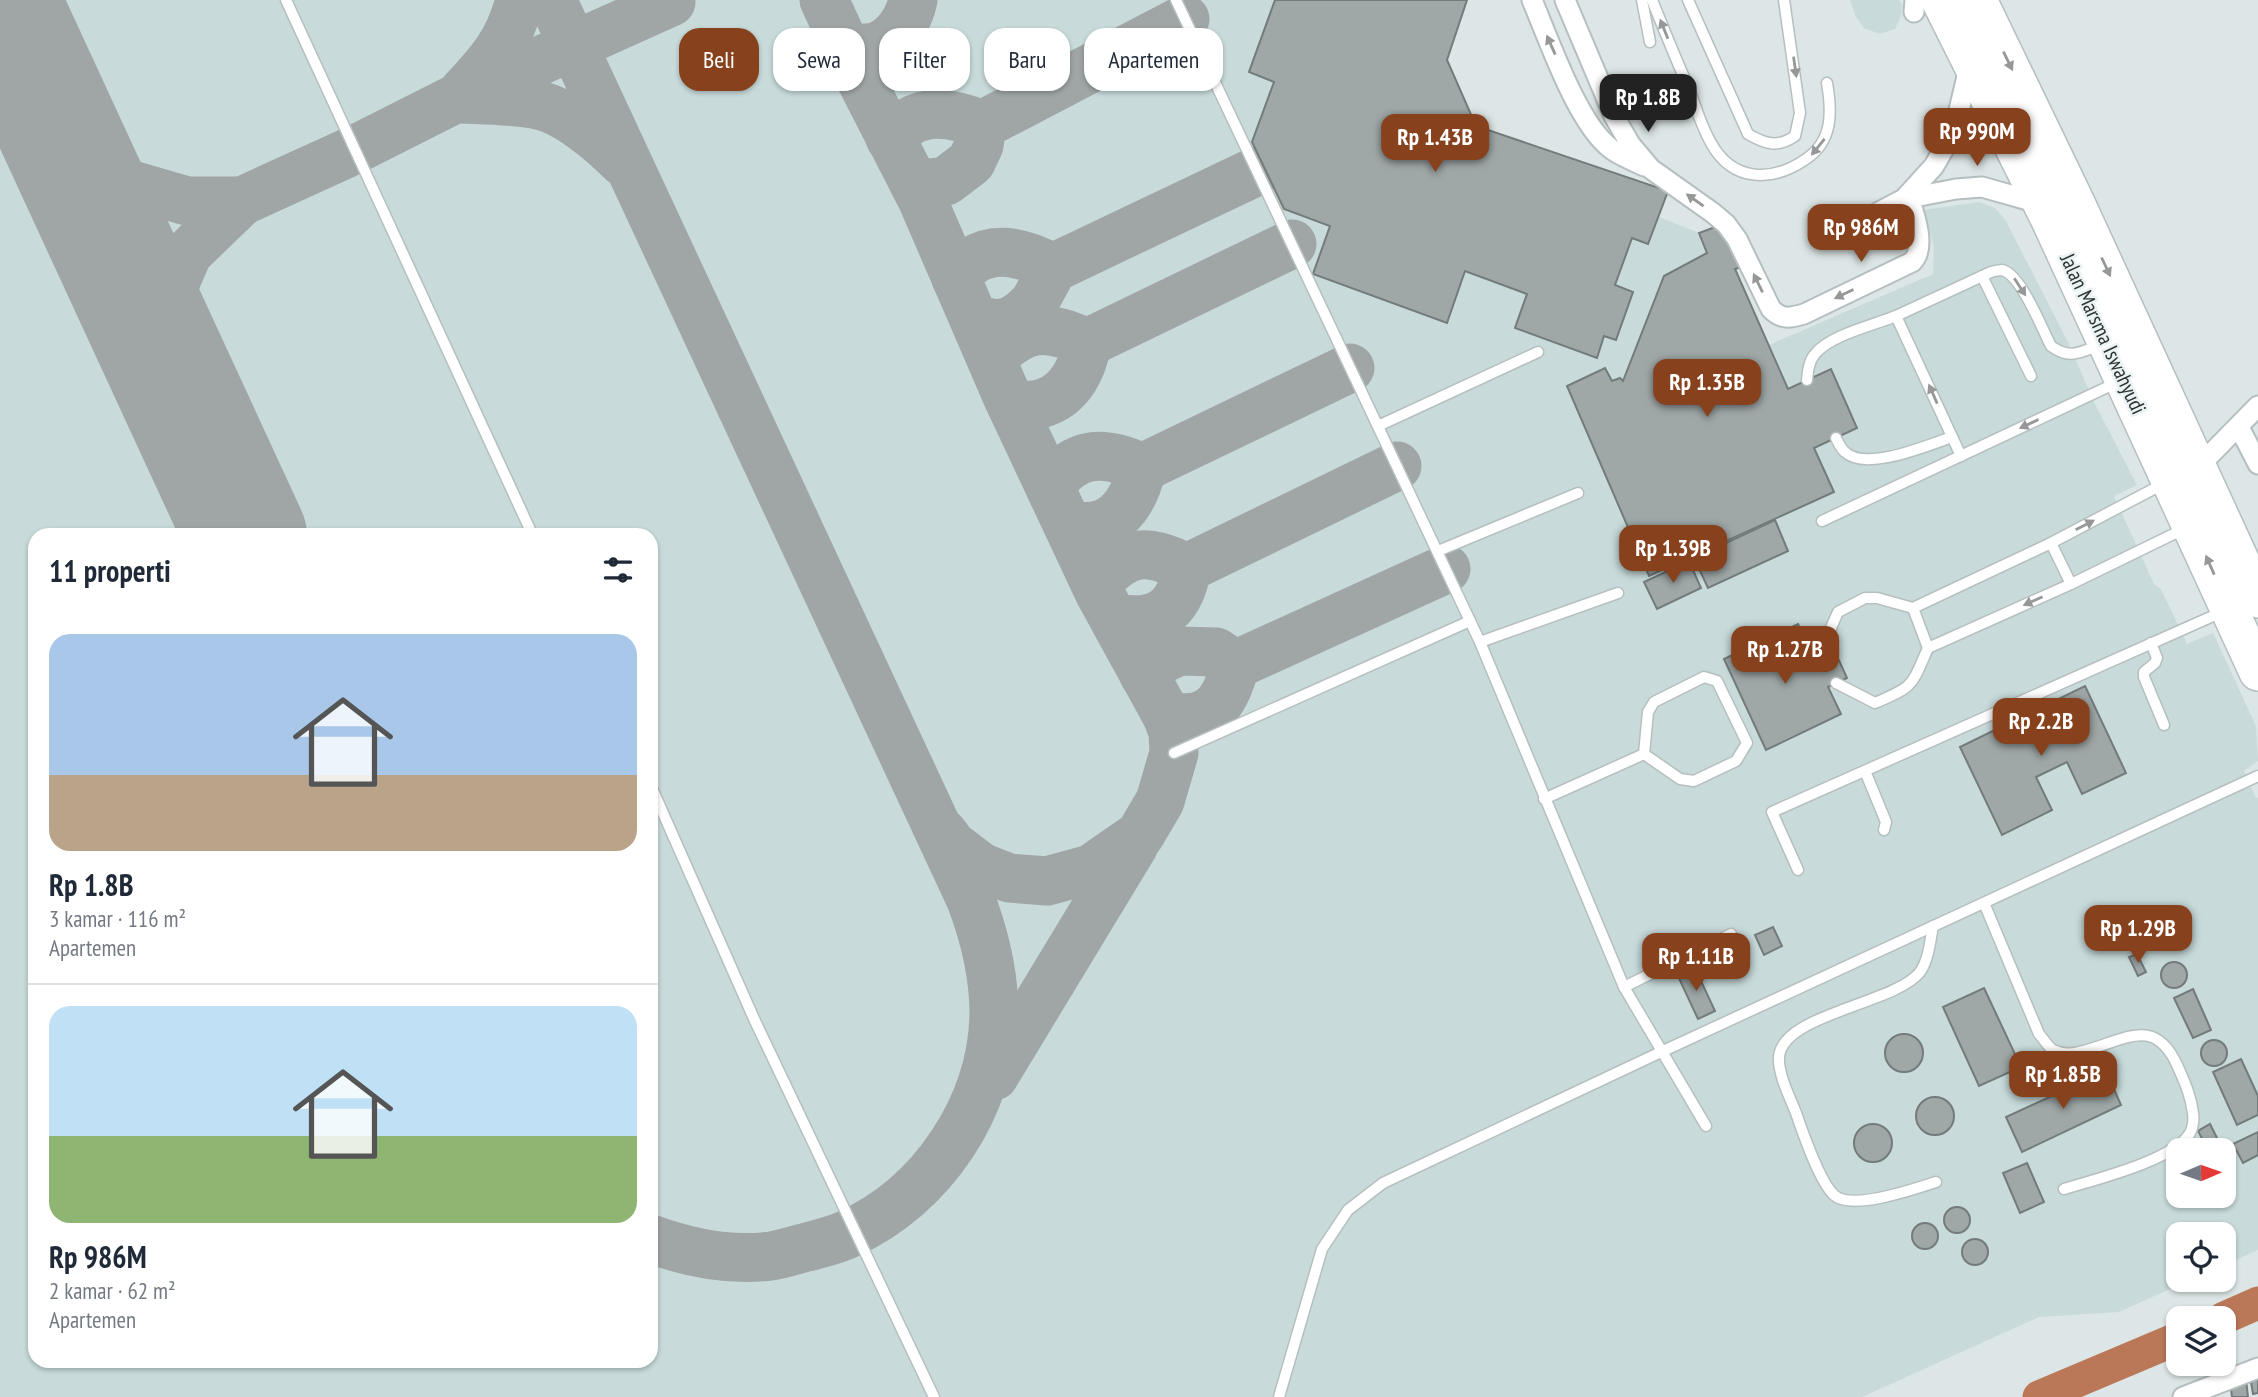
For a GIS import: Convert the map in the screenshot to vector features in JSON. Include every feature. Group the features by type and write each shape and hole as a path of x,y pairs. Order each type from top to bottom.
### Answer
{"highway":[{"name":"Jalan Marsma Iswahyudi","path":"1978,0 2076,203 2184,473 2244,604 2258,672"},
{"name":"Jalan Marsma Iswahyudi","path":"1923,4 1970,63 2043,204 2125,379 2184,473"}],"street":[{"path":"1532,0 1577,104 1595,133 1611,150 1651,169 1726,224 1737,239 1771,309 1784,318 1804,314 1912,262 1918,256 1919,247 1907,198"},
{"path":"1565,0 1614,116 1629,144 1651,169"},
{"path":"1907,198 1934,166 1954,131 1970,63 1966,0"},
{"path":"1880,212 1907,198 1982,187 2043,204"},
{"path":"2184,473 2239,427 2258,406"},
{"path":"2239,427 2258,464"},
{"path":"2183,1397 2226,1389 2258,1368"}],"lane":[{"path":"286,0 529,528"},
{"path":"1176,0 1480,642 1623,986 1706,1126"},
{"path":"1642,0 1650,41"},
{"path":"1652,0 1711,145 1739,172 1779,174 1805,160 1824,144 1831,105 1827,83"},
{"path":"1688,0 1748,134 1773,145 1786,142 1795,136 1800,113 1784,0"},
{"path":"1807,380 1808,367 1814,355 1832,341 1896,316 1982,276 2002,270 2012,275 2021,287 2051,346 2059,352 2073,354 2108,342"},
{"path":"1982,276 2031,376"},
{"path":"1896,316 1961,456"},
{"path":"1378,426 1538,352"},
{"path":"1822,521 2125,379"},
{"path":"1836,438 1843,452 1853,457 1871,459 1894,456 1952,438"},
{"path":"1826,661 1826,639 1838,612 1864,598 1877,597 1913,608 2051,543 2184,473"},
{"path":"1438,551 1578,493"},
{"path":"1836,683 1875,703 1904,691 1912,684 1928,648 2071,584 2205,519"},
{"path":"2051,543 2071,584"},
{"path":"1480,642 1618,593"},
{"path":"1798,870 1772,812 2244,604"},
{"path":"1913,608 1928,648"},
{"path":"1174,753 1470,621"},
{"path":"2151,643 2157,658 2144,672 2144,677 2165,725"},
{"path":"1704,677 1717,681 1747,743 1737,761 1694,781 1679,779 1644,754 1648,712 1654,702 1704,677"},
{"path":"1544,799 1644,754"},
{"path":"1866,771 1885,822 1884,830"},
{"path":"1279,1397 1322,1249 1348,1210 1383,1183 2258,776"},
{"path":"658,802 755,1021 934,1397"},
{"path":"1984,903 2039,1034 2052,1050 2070,1054 2100,1047 2131,1035 2147,1034 2161,1041 2175,1060 2191,1096 2194,1118 2190,1134 2176,1148 2138,1165 2064,1189"},
{"path":"1933,926 1924,965 1917,975 1899,986 1789,1036 1779,1058 1801,1127 1827,1186 1836,1197 1849,1201 1872,1198 1901,1193 1936,1182"},
{"path":"1623,986 1731,934"}],"shaded area":[{"path":"0,0 1467,0 1447,60 1476,126 1668,191 1659,217 1699,233 1723,224 1742,267 1735,270 1769,345 1933,274 1934,246 1923,210 1979,202 1995,208 2006,221 2137,485 2114,496 2154,584 2161,589 2187,644 2213,633 2256,726 2258,761 2244,771 2258,798 2258,1250 2236,1260 2236,1222 2166,1222 2166,1291 2119,1312 2039,1317 1862,1397 0,1397"},
{"path":"1850,0 1899,0 1902,5 1901,16 1895,29 1880,34 1864,28 1856,17"}],"building":[{"path":"1275,0 1467,0 1447,60 1476,126 1668,191 1648,244 1632,238 1615,285 1633,292 1616,340 1604,336 1597,358 1515,328 1527,294 1465,271 1447,323 1313,274 1330,226 1284,209 1252,142 1274,82 1249,72"},
{"path":"1723,224 1742,267 1735,269 1788,389 1831,369 1857,428 1814,448 1834,492 1649,576 1567,386 1605,368 1612,381 1620,378 1623,381 1664,276 1707,253 1699,233"},
{"path":"1775,520 1788,551 1708,588 1694,558"},
{"path":"1689,561 1701,588 1657,609 1644,582"},
{"path":"1798,624 1817,665 1837,656 1847,678 1828,687 1841,714 1766,750 1724,659"},
{"path":"2085,686 2126,773 2082,794 2067,762 2036,777 2052,810 2002,835 1960,747"},
{"path":"1773,927 1782,946 1764,955 1755,935"},
{"path":"2137,954 2146,972 2138,976 2129,957"},
{"path":"2174,962 2183,966 2187,975 2183,984 2174,988 2165,984 2161,975 2165,966"},
{"path":"1694,966 1715,1011 1698,1019 1677,974"},
{"path":"1984,988 2021,1067 1979,1086 1943,1007"},
{"path":"2193,989 2211,1030 2193,1038 2174,998"},
{"path":"1904,1034 1918,1039 1923,1053 1918,1067 1904,1072 1890,1067 1885,1053 1890,1039"},
{"path":"2214,1040 2223,1044 2227,1053 2223,1062 2214,1066 2205,1062 2201,1053 2205,1044"},
{"path":"2241,1059 2258,1096 2258,1115 2237,1125 2213,1072"},
{"path":"2106,1071 2121,1105 2022,1152 2006,1117"},
{"path":"1935,1097 1949,1102 1954,1116 1949,1130 1935,1135 1921,1130 1916,1116 1921,1102"},
{"path":"1873,1124 1887,1129 1892,1143 1887,1157 1873,1162 1859,1157 1854,1143 1859,1129"},
{"path":"2210,1124 2217,1138 2202,1138 2198,1131"},
{"path":"2258,1132 2258,1155 2243,1163 2236,1150 2236,1143"},
{"path":"2027,1163 2044,1202 2020,1213 2003,1173"},
{"path":"1957,1207 1966,1211 1970,1220 1966,1229 1957,1233 1948,1229 1944,1220 1948,1211"},
{"path":"1925,1223 1934,1227 1938,1236 1934,1245 1925,1249 1916,1245 1912,1236 1916,1227"},
{"path":"1975,1239 1984,1243 1988,1252 1984,1261 1975,1265 1966,1261 1962,1252 1966,1243"},
{"path":"2258,1374 2258,1393 2253,1394 2250,1376"},
{"path":"2246,1379 2248,1397 2232,1397 2230,1381"}],"waterway":[{"path":"2236,1313 2258,1303"},
{"path":"2039,1397 2166,1343"}],"taxiway":[{"path":"463,92 505,39 520,0"},
{"path":"552,0 971,900 988,956 994,999 991,1049 969,1114 952,1145 931,1172 906,1197 878,1217 837,1239 771,1256 710,1255 658,1241"},
{"path":"824,0 859,76 922,199 1007,396 1100,594 1167,716 1173,732 1174,753 1160,801 1140,835 1091,869 1047,881 1009,878 981,867 952,845 943,833"},
{"path":"865,48 882,44 895,35 908,15 913,0"},
{"path":"159,346 165,306 188,253 242,201 354,150 457,98 671,2"},
{"path":"890,138 916,118 935,114 964,118 982,125 1185,19"},
{"path":"462,99 500,100 549,108 584,128 623,162"},
{"path":"915,185 946,181 971,162 979,145 982,125"},
{"path":"68,150 108,178 187,201 242,201"},
{"path":"983,321 995,324 1009,322 1034,303 1053,268 1257,171"},
{"path":"991,358 1014,339 1036,331 1059,332 1087,343 1292,244"},
{"path":"956,278 972,261 992,253 1013,253 1053,268"},
{"path":"1012,406 1029,406 1055,398 1069,386 1079,370 1087,343"},
{"path":"1142,468 1350,368"},
{"path":"1050,487 1069,466 1091,457 1115,458 1142,468"},
{"path":"1096,584 1117,564 1137,555 1159,557 1187,568 1397,466"},
{"path":"1068,524 1096,526 1118,515 1133,494 1142,468"},
{"path":"1114,618 1142,619 1164,612 1178,596 1187,568"},
{"path":"1235,665 1446,569"},
{"path":"1144,675 1162,659 1179,651 1216,652 1235,665"},
{"path":"1167,716 1182,718 1205,714 1220,701 1235,665"},
{"path":"994,1076 1134,845"}],"runway":[{"path":"0,3 242,528"}]}
